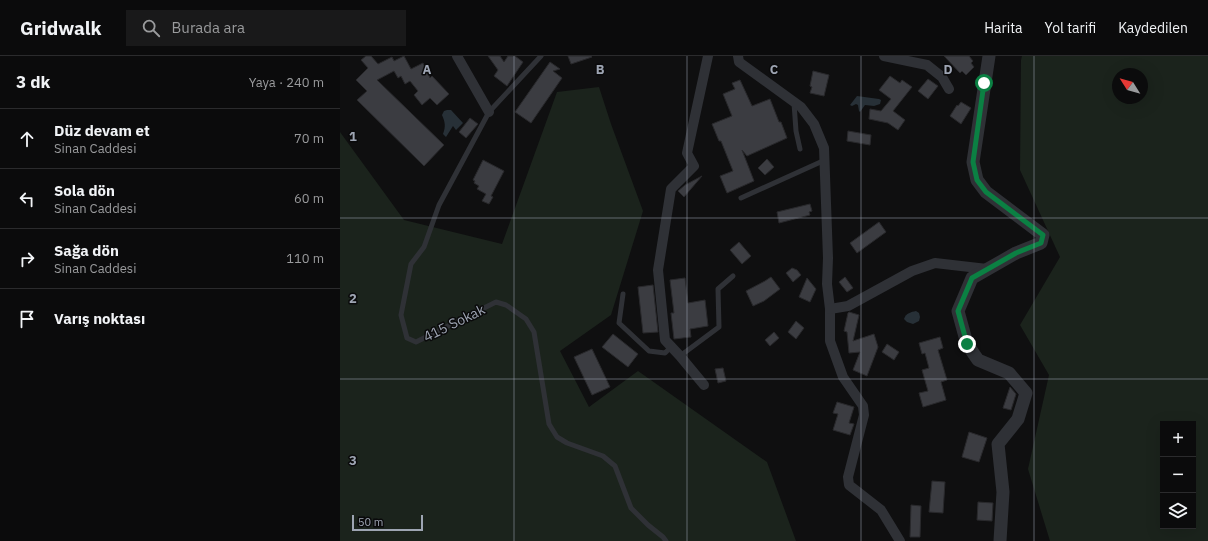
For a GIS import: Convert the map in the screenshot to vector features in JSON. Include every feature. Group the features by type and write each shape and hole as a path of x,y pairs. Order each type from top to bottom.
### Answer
{"street":[{"path":"704,385 665,340 658,270 671,189 694,166 687,153 708,56"},
{"path":"738,56 739,62 801,107 814,124 824,148 828,258 827,284 830,309 830,341 843,377 863,406 864,415 848,477 849,485 881,510 900,541"},
{"path":"884,56 927,65 942,77 949,89"},
{"path":"989,56 973,162 977,180 986,192 1043,235 1041,243 1016,253 972,278 958,311 967,344 978,360 1009,372 1026,393 1018,419 998,444 1003,492 1000,541"},
{"path":"459,57 490,112"},
{"path":"830,309 848,306 912,271 935,263 987,269"}],"lane":[{"path":"490,112 541,56"},
{"path":"794,101 796,131 800,150"},
{"name":"415 Sokak","path":"490,112 440,205 424,247 411,264 401,315 407,338 416,342 496,302 506,305 526,319 534,332 549,424 557,437 567,443 603,456 614,466 631,508 666,541"},
{"path":"741,198 825,160"},
{"path":"680,356 719,327 718,289 733,276"},
{"path":"623,294 619,323 649,351 665,353 671,347"}],"shaded area":[{"path":"1022,56 1208,56 1208,541 1050,541 1028,469 1049,375 1020,325 1060,257 1020,170"},
{"path":"599,87 643,211 611,315 560,351 589,407 638,371 767,462 796,541 340,541 340,132 404,220 502,244 557,92"},
{"path":"857,96 879,99 881,100 880,104 874,106 865,105 860,112 858,105 850,105"},
{"path":"451,110 463,123 456,130 453,126 446,137 443,134 445,124 442,115 444,111"},
{"path":"916,311 919,313 919,321 913,324 904,319 907,314"}],"building":[{"path":"366,56 371,56 378,64 392,57 394,61 404,56 411,69 423,63 430,78 432,76 449,94 437,105 430,98 422,105 414,95 418,91 410,81 405,84 401,76 398,78 394,71 377,80 444,145 424,166 357,100 367,91 356,80 368,68 361,60"},
{"path":"488,56 500,56 504,62 508,56 515,56 523,62 507,86 494,76 498,70"},
{"path":"568,56 591,56 592,57 571,64"},
{"path":"944,56 969,56 973,61 971,63 974,67 966,75 962,71 960,73"},
{"path":"550,62 560,69 553,71 562,78 531,123 515,112"},
{"path":"813,71 829,75 824,96 810,93"},
{"path":"890,76 900,83 902,80 912,87 893,111 905,120 898,130 888,123 869,119 870,109 881,111 891,99 879,90"},
{"path":"928,79 938,86 928,99 918,91"},
{"path":"740,80 752,106 770,99 787,138 747,156 742,150 754,181 727,193 720,176 733,171 721,141 719,141 712,124 732,116 723,94 735,89 732,83"},
{"path":"961,102 971,108 961,124 950,116 957,105 958,106"},
{"path":"470,118 478,124 466,138 459,132"},
{"path":"848,131 871,135 870,145 847,141"},
{"path":"767,159 774,167 765,175 758,168"},
{"path":"483,160 504,171 491,196 493,197 489,204 482,201 486,194 477,189 479,186 474,183 475,181 473,180"},
{"path":"702,176 684,197 678,191 685,185"},
{"path":"810,204 812,211 809,212 810,215 779,223 777,212"},
{"path":"879,222 886,232 857,253 850,243"},
{"path":"739,242 751,256 742,264 730,250"},
{"path":"792,268 797,270 801,275 793,282 786,273"},
{"path":"771,277 780,289 764,301 753,306 746,291"},
{"path":"845,277 853,288 847,292 839,282"},
{"path":"685,278 688,303 705,300 708,326 690,329 691,337 674,339 671,313 674,313 670,280"},
{"path":"807,278 816,289 810,302 799,297"},
{"path":"653,285 658,332 643,333 638,287"},
{"path":"849,312 859,315 853,341 874,334 878,347 867,376 853,370 860,352 849,353 847,332 844,331"},
{"path":"796,321 804,328 796,339 788,332"},
{"path":"774,332 779,338 770,346 765,340"},
{"path":"613,334 638,354 628,367 602,347"},
{"path":"940,337 943,348 938,350 947,380 941,382 946,400 923,407 919,393 928,391 922,370 929,368 925,353 922,354 919,343"},
{"path":"887,344 899,352 894,360 882,352"},
{"path":"592,349 610,387 592,395 574,357"},
{"path":"723,368 726,381 718,383 715,369"},
{"path":"1010,387 1016,394 1011,410 1003,408"},
{"path":"837,402 854,407 849,423 854,424 850,435 833,430 838,414 833,413"},
{"path":"969,432 987,438 979,462 962,457"},
{"path":"932,481 945,482 943,513 929,512"},
{"path":"978,502 993,503 992,521 977,520"},
{"path":"911,505 921,506 920,537 910,537"}],"route":[{"path":"967,344 958,311 972,278 1016,253 1041,243 1043,235 998,203 986,192 977,180 973,162 984,83"}]}
